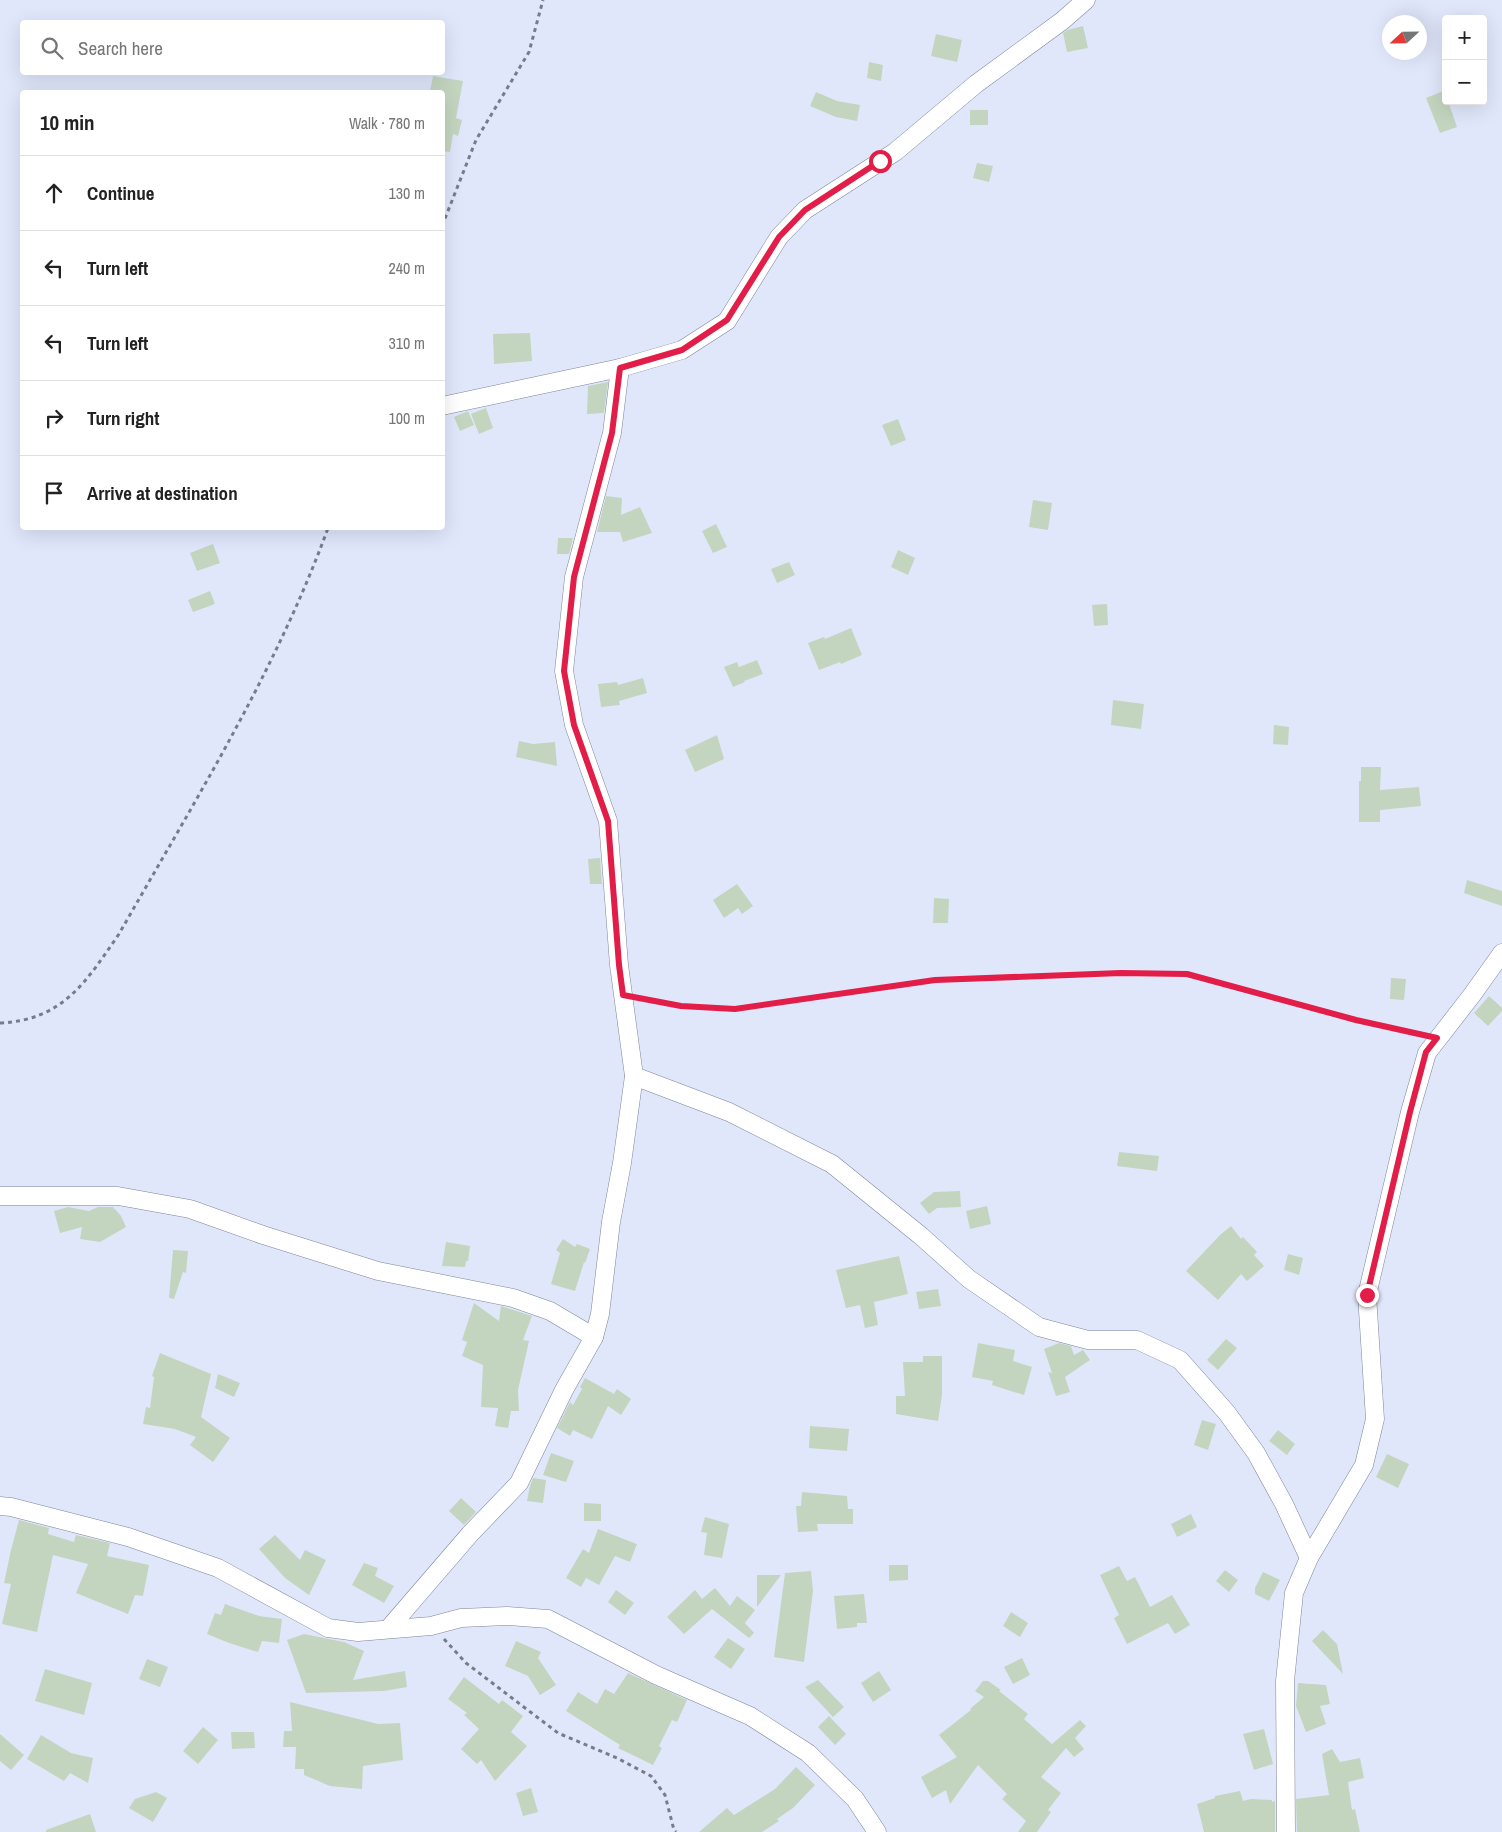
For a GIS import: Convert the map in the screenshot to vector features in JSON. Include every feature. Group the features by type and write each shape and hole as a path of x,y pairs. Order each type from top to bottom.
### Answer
{"street":[{"path":"445,405 620,368 682,350 727,320 779,237 805,210 895,152 976,84 1062,21 1086,0"},
{"path":"390,1628 470,1534 520,1483 564,1390 594,1337 600,1314 611,1222 622,1164 634,1076 619,965 608,821 574,725 564,671 574,577 612,433 620,368"},
{"path":"1286,1832 1285,1681 1294,1593 1309,1558 1364,1466 1375,1419 1367,1295 1410,1112 1426,1052 1472,995 1502,953"},
{"path":"634,1076 729,1112 832,1164 921,1236 969,1279 1039,1327 1088,1340 1137,1340 1180,1360 1227,1413 1256,1453 1284,1504 1309,1558"},
{"path":"0,1196 118,1196 190,1209 264,1235 378,1271 513,1298 550,1311 594,1337"},
{"path":"0,1506 128,1537 218,1568 328,1628 358,1632 431,1626 461,1618 498,1616 548,1619 656,1675 750,1716 808,1753 855,1799 877,1832"}],"path":[{"path":"445,218 476,140 528,52 543,0"},
{"path":"0,1023 41,1015 61,1005 77,990 99,964 119,934 253,700 315,563 327,530"},
{"path":"623,995 681,1006 735,1009 935,980 1121,973 1187,974 1356,1020 1437,1038"},
{"path":"431,1626 466,1663 558,1733 617,1758 651,1776 665,1795 676,1832"}],"building":[{"path":"1083,26 1088,48 1067,52 1063,33 1067,30"},
{"path":"936,34 962,40 957,62 931,56"},
{"path":"869,62 883,65 881,81 867,78"},
{"path":"433,76 463,81 456,118 462,120 458,136 453,134 450,152 445,151 445,90 430,90"},
{"path":"816,92 837,101 860,105 857,121 836,117 810,106"},
{"path":"1442,92 1442,105 1449,105 1457,127 1440,133 1426,98"},
{"path":"970,110 988,110 988,125 970,125"},
{"path":"977,163 993,166 989,182 973,178"},
{"path":"530,333 532,361 494,364 493,334"},
{"path":"608,382 604,413 587,414 588,386"},
{"path":"486,408 493,428 479,434 471,414"},
{"path":"468,411 474,425 460,431 454,417"},
{"path":"898,419 906,440 891,446 882,425"},
{"path":"606,496 622,498 621,515 640,507 652,533 623,542 620,532 597,532"},
{"path":"1033,500 1052,503 1048,530 1029,527"},
{"path":"716,524 727,547 713,553 702,531"},
{"path":"558,538 573,538 569,554 557,554"},
{"path":"213,544 220,563 197,571 190,553"},
{"path":"898,550 915,558 908,575 891,567"},
{"path":"789,562 795,575 777,583 771,569"},
{"path":"210,591 215,604 193,612 188,600"},
{"path":"1107,604 1108,625 1094,626 1092,605"},
{"path":"851,628 862,655 841,664 840,662 819,670 808,643 824,637 825,639"},
{"path":"757,660 763,674 733,687 724,667 737,662 739,667"},
{"path":"643,678 647,693 619,701 620,705 601,707 598,684 617,682 618,685"},
{"path":"1113,700 1144,704 1141,729 1111,725"},
{"path":"1274,725 1289,727 1288,745 1273,744"},
{"path":"717,735 724,759 695,772 685,750"},
{"path":"519,741 533,744 555,742 557,766 516,757"},
{"path":"1361,767 1381,767 1380,790 1419,787 1421,806 1380,810 1380,822 1359,822"},
{"path":"600,858 602,884 590,884 588,859"},
{"path":"1467,880 1502,891 1502,906 1464,893"},
{"path":"737,884 753,906 742,914 738,908 724,918 713,900"},
{"path":"934,898 949,899 948,923 933,923"},
{"path":"1391,978 1406,979 1404,1000 1390,999"},
{"path":"1489,996 1502,1008 1502,1011 1488,1026 1474,1013"},
{"path":"1119,1152 1159,1156 1157,1171 1117,1166"},
{"path":"960,1191 961,1207 937,1208 929,1214 920,1203 934,1192"},
{"path":"987,1206 991,1224 970,1229 966,1211"},
{"path":"68,1207 89,1211 98,1207 113,1207 121,1216 126,1227 100,1242 80,1239 82,1227 60,1233 54,1211"},
{"path":"1231,1226 1241,1239 1243,1237 1257,1252 1254,1255 1264,1266 1247,1281 1241,1274 1218,1300 1186,1271"},
{"path":"563,1239 575,1247 577,1244 590,1249 575,1291 551,1284 560,1253 556,1250"},
{"path":"446,1242 470,1246 468,1261 466,1261 465,1267 442,1266"},
{"path":"173,1250 188,1251 186,1273 183,1272 174,1299 169,1298"},
{"path":"1288,1254 1303,1258 1299,1275 1284,1270"},
{"path":"899,1256 908,1294 874,1302 878,1325 865,1328 860,1305 846,1308 836,1270"},
{"path":"938,1289 941,1306 919,1309 916,1292"},
{"path":"474,1303 499,1321 501,1306 532,1316 523,1340 529,1341 518,1390 519,1411 511,1411 508,1428 495,1426 498,1408 481,1407 483,1365 462,1356 467,1342 462,1340"},
{"path":"1226,1339 1237,1348 1218,1370 1207,1360"},
{"path":"978,1343 1015,1350 1013,1361 1032,1367 1024,1395 992,1385 993,1381 972,1377"},
{"path":"1059,1343 1071,1346 1074,1355 1083,1350 1090,1360 1065,1377 1070,1392 1056,1396 1048,1372 1052,1373 1044,1349"},
{"path":"160,1353 211,1374 201,1417 230,1438 213,1462 190,1445 196,1437 175,1429 143,1424 146,1407 150,1408 154,1377 152,1376"},
{"path":"923,1356 942,1356 942,1395 938,1421 896,1414 896,1396 905,1396 903,1362 923,1362"},
{"path":"218,1374 240,1383 234,1397 215,1388"},
{"path":"585,1378 614,1394 617,1389 631,1399 621,1415 608,1406 592,1439 573,1430 570,1436 557,1428 570,1402 573,1405 582,1389 580,1387"},
{"path":"1202,1420 1216,1424 1208,1450 1194,1445"},
{"path":"810,1426 849,1429 847,1451 809,1448"},
{"path":"1278,1430 1295,1444 1287,1455 1269,1441"},
{"path":"551,1453 574,1461 566,1482 543,1475"},
{"path":"1387,1454 1409,1464 1398,1488 1376,1477"},
{"path":"533,1478 546,1480 543,1503 527,1501"},
{"path":"802,1492 847,1496 848,1509 853,1509 853,1524 817,1524 818,1531 798,1532 796,1506 801,1506"},
{"path":"461,1498 476,1512 464,1525 449,1511"},
{"path":"584,1503 601,1504 601,1521 584,1521"},
{"path":"1191,1514 1197,1527 1177,1537 1171,1524"},
{"path":"705,1517 729,1524 722,1558 704,1555 707,1533 701,1532"},
{"path":"19,1520 49,1528 48,1534 74,1542 76,1535 110,1543 107,1556 149,1565 143,1596 135,1595 128,1614 76,1593 88,1564 53,1555 37,1632 2,1624 11,1584 4,1583"},
{"path":"598,1529 637,1544 630,1562 615,1556 599,1585 586,1578 581,1587 566,1578 583,1549 589,1553"},
{"path":"275,1535 300,1560 305,1550 326,1560 309,1595 285,1578 259,1549"},
{"path":"364,1563 378,1568 375,1576 394,1586 384,1603 352,1585"},
{"path":"889,1565 908,1565 908,1580 889,1581"},
{"path":"1119,1566 1127,1581 1135,1577 1150,1607 1172,1595 1190,1625 1175,1634 1168,1623 1127,1644 1114,1618 1119,1615 1100,1575"},
{"path":"1225,1570 1238,1580 1229,1592 1216,1581"},
{"path":"811,1571 813,1591 804,1662 774,1657 785,1573"},
{"path":"1263,1572 1280,1580 1269,1601 1255,1594 1255,1588"},
{"path":"757,1575 781,1575 757,1607"},
{"path":"715,1588 730,1606 737,1596 755,1610 745,1623 754,1633 749,1638 712,1609 684,1634 667,1617 695,1590 702,1599"},
{"path":"616,1590 634,1603 625,1615 608,1602"},
{"path":"864,1594 867,1623 857,1623 857,1627 837,1629 834,1596"},
{"path":"225,1604 259,1616 282,1619 279,1643 262,1641 258,1652 207,1634 215,1613 221,1615"},
{"path":"1011,1612 1028,1623 1020,1637 1003,1626"},
{"path":"1323,1630 1337,1644 1343,1674 1312,1641"},
{"path":"304,1634 344,1642 364,1651 353,1680 405,1671 407,1687 384,1691 306,1693 287,1640"},
{"path":"728,1638 745,1649 731,1669 714,1657"},
{"path":"516,1641 541,1652 538,1658 556,1685 540,1695 528,1676 505,1666"},
{"path":"1022,1658 1030,1675 1013,1684 1004,1667"},
{"path":"147,1659 168,1667 160,1687 139,1679"},
{"path":"45,1669 92,1683 84,1715 35,1701"},
{"path":"879,1671 891,1690 873,1702 861,1683"},
{"path":"628,1673 687,1700 677,1722 672,1720 659,1746 662,1748 653,1765 618,1748 620,1745 566,1711 578,1692 597,1704 605,1689 614,1694"},
{"path":"464,1677 499,1704 502,1700 523,1716 511,1732 527,1746 495,1781 481,1760 477,1764 461,1749 479,1729 464,1715 467,1713 448,1699"},
{"path":"818,1680 844,1707 833,1717 805,1687"},
{"path":"983,1681 988,1681 1001,1690 999,1691 1028,1714 1024,1719 1052,1744 1080,1720 1086,1726 1075,1738 1084,1749 1074,1757 1066,1748 1041,1777 1061,1793 1048,1810 1051,1812 1037,1832 1018,1832 1026,1821 1002,1799 1007,1794 978,1765 950,1804 946,1790 932,1798 921,1777 957,1757 939,1735 971,1710 984,1697 975,1691"},
{"path":"1298,1683 1326,1685 1330,1704 1320,1706 1326,1724 1306,1732 1296,1706"},
{"path":"290,1702 378,1724 400,1723 403,1760 363,1766 362,1789 330,1786 304,1775 304,1769 295,1769 296,1747 283,1747 284,1731 292,1731"},
{"path":"829,1716 846,1734 835,1745 818,1727"},
{"path":"203,1727 218,1740 198,1764 183,1751"},
{"path":"1264,1729 1273,1764 1254,1770 1243,1734"},
{"path":"231,1732 254,1732 255,1748 232,1749"},
{"path":"0,1734 24,1755 11,1770 0,1761"},
{"path":"41,1735 71,1753 93,1758 88,1783 70,1773 64,1781 27,1759"},
{"path":"1332,1749 1340,1762 1360,1758 1364,1778 1348,1782 1352,1810 1355,1809 1360,1832 1297,1832 1296,1799 1329,1795 1322,1754"},
{"path":"796,1767 815,1785 793,1808 777,1819 779,1821 762,1832 699,1832 727,1808 734,1815 775,1789"},
{"path":"531,1788 538,1812 523,1816 516,1793"},
{"path":"1240,1791 1243,1801 1251,1799 1275,1801 1275,1832 1204,1832 1197,1804 1215,1798 1215,1796"},
{"path":"156,1792 167,1798 153,1822 129,1808 135,1799"},
{"path":"90,1814 96,1832 46,1832 46,1830"}],"route":[{"path":"880,161 805,210 779,237 727,320 682,350 620,368 612,433 574,577 564,671 574,725 608,821 623,995 681,1006 735,1009 935,980 1121,973 1187,974 1356,1020 1437,1038 1426,1052 1367,1295"}]}
